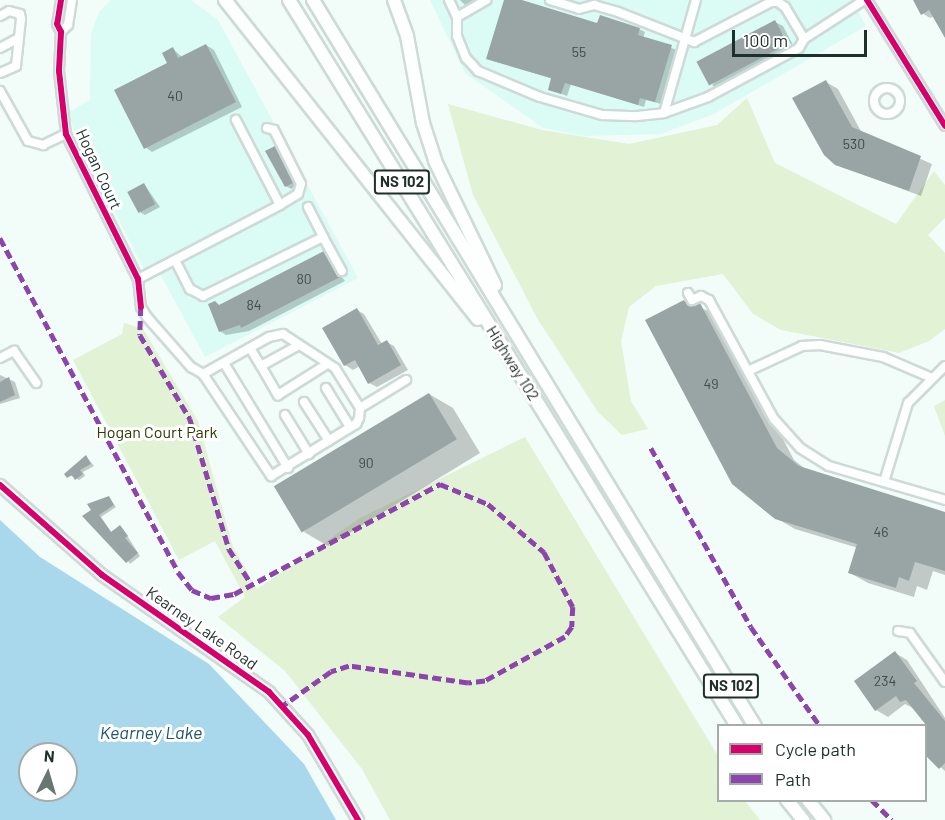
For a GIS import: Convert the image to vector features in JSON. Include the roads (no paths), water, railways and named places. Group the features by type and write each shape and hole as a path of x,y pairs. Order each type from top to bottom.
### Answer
{"highway":[{"path":"225,0 514,365"},
{"name":"Highway 102","path":"289,0 736,724"},
{"name":"Highway 102","path":"313,0 754,724"},
{"path":"394,0 407,36 423,123 435,161 530,355"},
{"path":"402,0 410,30 407,36"},
{"path":"788,802 803,820"},
{"path":"809,802 824,820"}],"main road":[{"name":"Kearney Lake Road","path":"0,485 102,574 269,692 308,735 358,820"}],"street":[{"name":"Hogan Court","path":"61,0 57,24 61,32 58,71 66,134 138,279 141,307 191,366 203,374"},
{"name":"Hogan Court","path":"61,32 68,25 72,0"},
{"path":"449,0 457,17 457,36 466,58 478,71 540,97 603,115 664,113 708,97 799,48 804,39 866,0 945,126"},
{"path":"457,17 487,0"},
{"path":"550,0 579,9 594,5 618,12 687,41 699,41 771,2 785,8 804,39"},
{"path":"664,113 687,41 696,0"},
{"path":"0,16 9,11 20,14 16,66 0,73"},
{"path":"0,48 19,38"},
{"path":"0,91 28,141 43,145 66,134"},
{"path":"236,120 283,203"},
{"path":"138,279 298,194 302,184 274,130 267,128"},
{"path":"308,207 342,271"},
{"path":"175,261 190,289 203,296 323,237"},
{"path":"688,293 692,300 701,296 709,300 774,419 800,448 829,466 945,500"},
{"path":"276,334 292,337 299,345 335,368 360,408 359,418 350,427 275,476 267,474 203,374 224,363 276,334"},
{"path":"261,366 299,345"},
{"path":"748,371 802,346 820,345 883,357 932,378"},
{"path":"250,348 278,394 327,364"},
{"path":"0,358 14,351 36,383"},
{"path":"224,363 288,468"},
{"path":"884,482 903,412 945,366"},
{"path":"360,408 406,380"},
{"path":"326,388 350,427"},
{"path":"304,402 329,441"},
{"path":"285,415 309,454"},
{"path":"897,631 910,633 945,682"}],"water":[{"name":"Kearney Lake","path":"0,520 40,557 209,664 304,764 336,820 0,820"}],"park label":[{"name":"Hogan Court Park","path":"157,432"}]}
